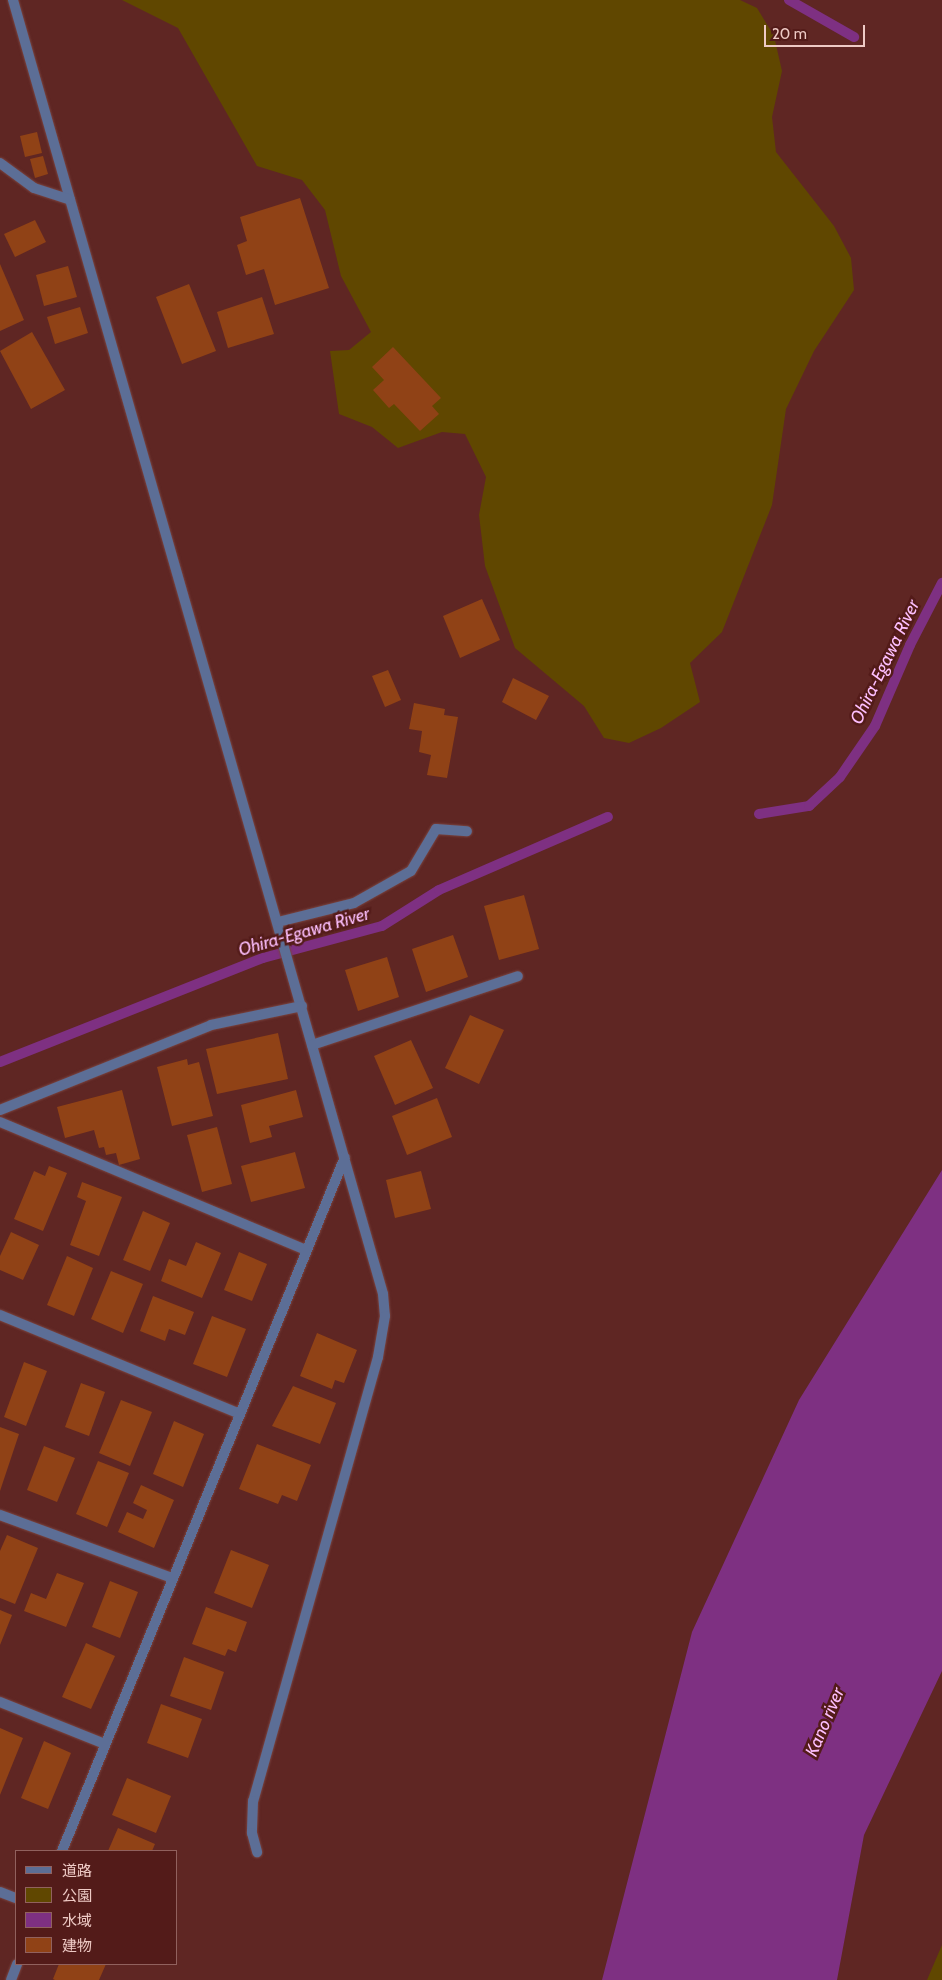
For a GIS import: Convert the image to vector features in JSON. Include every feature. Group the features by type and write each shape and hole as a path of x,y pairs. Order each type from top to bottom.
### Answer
{"street":[{"path":"13,0 279,926 290,975 302,1006 383,1294 383,1333 253,1801 251,1822 257,1852"},
{"path":"0,163 34,188 70,200"},
{"path":"279,926 354,904 411,871 436,829 467,831"},
{"path":"312,1045 518,976"},
{"path":"0,1110 211,1025 302,1006"},
{"path":"0,1122 306,1250"},
{"path":"62,1850 238,1413 344,1157"},
{"path":"0,1315 238,1413"},
{"path":"0,1515 172,1578"},
{"path":"0,1702 105,1744"},
{"path":"0,1892 15,1898"},
{"path":"11,1980 17,1965"}],"green space":[{"path":"122,0 740,0 757,8 774,36 782,71 772,117 776,152 834,226 851,258 854,290 814,351 786,409 772,505 722,632 690,663 700,702 661,728 629,743 604,738 584,706 515,648 485,566 479,515 486,477 465,434 442,432 398,448 372,427 339,414 330,351 349,350 371,332 341,276 325,210 302,180 257,166 178,28"},
{"path":"942,1945 942,1980 927,1980"}],"water":[{"name":"Kano river","path":"942,1170 942,1671 864,1835 837,1980 602,1980 692,1632 799,1400"}],"building":[{"path":"37,132 42,153 25,157 20,136"},
{"path":"43,156 48,174 35,178 30,159"},
{"path":"300,198 329,288 275,305 264,269 246,275 237,245 247,241 240,217"},
{"path":"35,220 46,242 15,257 4,234"},
{"path":"0,264 24,320 0,331"},
{"path":"68,266 77,297 44,306 36,275"},
{"path":"189,284 216,351 182,364 156,297"},
{"path":"262,297 274,334 228,348 217,312"},
{"path":"80,307 88,333 55,344 47,317"},
{"path":"32,332 65,390 31,409 0,351"},
{"path":"393,347 441,398 432,406 439,414 420,431 394,404 389,408 373,390 384,380 372,367"},
{"path":"482,599 500,640 460,658 443,616"},
{"path":"388,670 401,700 385,707 372,676"},
{"path":"513,678 549,696 536,720 502,702"},
{"path":"414,703 445,709 444,715 458,717 447,778 427,775 431,755 419,752 422,731 409,729"},
{"path":"524,895 539,949 499,960 484,906"},
{"path":"453,935 468,977 426,992 412,949"},
{"path":"387,957 399,997 358,1011 345,970"},
{"path":"470,1015 504,1030 479,1084 445,1068"},
{"path":"278,1033 288,1079 217,1094 206,1049"},
{"path":"411,1040 433,1088 395,1105 374,1056"},
{"path":"187,1059 188,1065 199,1062 213,1116 172,1126 157,1067"},
{"path":"122,1090 140,1159 119,1165 116,1153 106,1155 104,1147 99,1148 94,1130 65,1138 57,1107"},
{"path":"296,1090 303,1117 269,1126 272,1137 250,1143 241,1105"},
{"path":"437,1098 452,1137 407,1155 392,1116"},
{"path":"217,1127 232,1184 202,1192 187,1135"},
{"path":"295,1152 305,1188 251,1202 241,1166"},
{"path":"49,1166 67,1173 43,1231 14,1219 34,1171 45,1176"},
{"path":"421,1171 431,1209 395,1218 386,1180"},
{"path":"82,1182 122,1197 99,1256 70,1245 86,1201 77,1197"},
{"path":"143,1211 170,1223 150,1271 123,1260"},
{"path":"11,1232 39,1245 23,1280 0,1270 0,1256"},
{"path":"196,1242 221,1253 202,1298 161,1281 169,1259 186,1266"},
{"path":"239,1252 267,1264 252,1301 224,1290"},
{"path":"67,1256 93,1268 74,1316 47,1305"},
{"path":"111,1271 143,1284 123,1333 91,1319"},
{"path":"153,1296 194,1312 185,1335 169,1329 165,1341 140,1331"},
{"path":"212,1316 246,1329 227,1377 193,1364"},
{"path":"317,1333 357,1350 344,1383 335,1380 332,1389 300,1376"},
{"path":"24,1362 47,1371 26,1426 4,1417"},
{"path":"81,1383 105,1392 89,1436 65,1427"},
{"path":"293,1386 336,1403 320,1444 272,1426"},
{"path":"121,1400 152,1412 130,1466 99,1453"},
{"path":"174,1421 204,1434 183,1487 153,1474"},
{"path":"0,1427 19,1434 0,1491"},
{"path":"257,1444 311,1465 297,1501 282,1495 278,1504 239,1489"},
{"path":"44,1446 75,1458 57,1502 27,1490"},
{"path":"98,1461 129,1473 107,1527 76,1514"},
{"path":"141,1485 174,1500 154,1548 118,1532 127,1512 143,1519 147,1510 133,1503"},
{"path":"7,1535 38,1548 15,1604 0,1598 0,1551"},
{"path":"231,1550 269,1565 252,1608 214,1593"},
{"path":"57,1573 84,1583 66,1627 24,1611 31,1593 46,1599"},
{"path":"110,1581 138,1592 120,1638 92,1627"},
{"path":"206,1607 247,1622 236,1652 228,1649 225,1656 192,1644"},
{"path":"0,1610 12,1615 0,1645"},
{"path":"86,1643 115,1656 91,1709 62,1697"},
{"path":"184,1657 224,1672 211,1710 170,1696"},
{"path":"161,1704 202,1719 188,1758 147,1743"},
{"path":"0,1728 23,1738 0,1795"},
{"path":"44,1741 71,1753 48,1809 21,1798"},
{"path":"127,1778 171,1796 156,1833 112,1815"},
{"path":"118,1828 155,1844 152,1850 108,1850"},
{"path":"59,1965 106,1965 99,1980 53,1979"}],"waterway":[{"path":"789,0 854,37"},
{"name":"Ohira-Egawa River","path":"759,814 809,806 840,777 875,726 910,645 942,583"},
{"name":"Ohira-Egawa River","path":"0,1062 263,958 382,926 439,890 608,817"}]}
